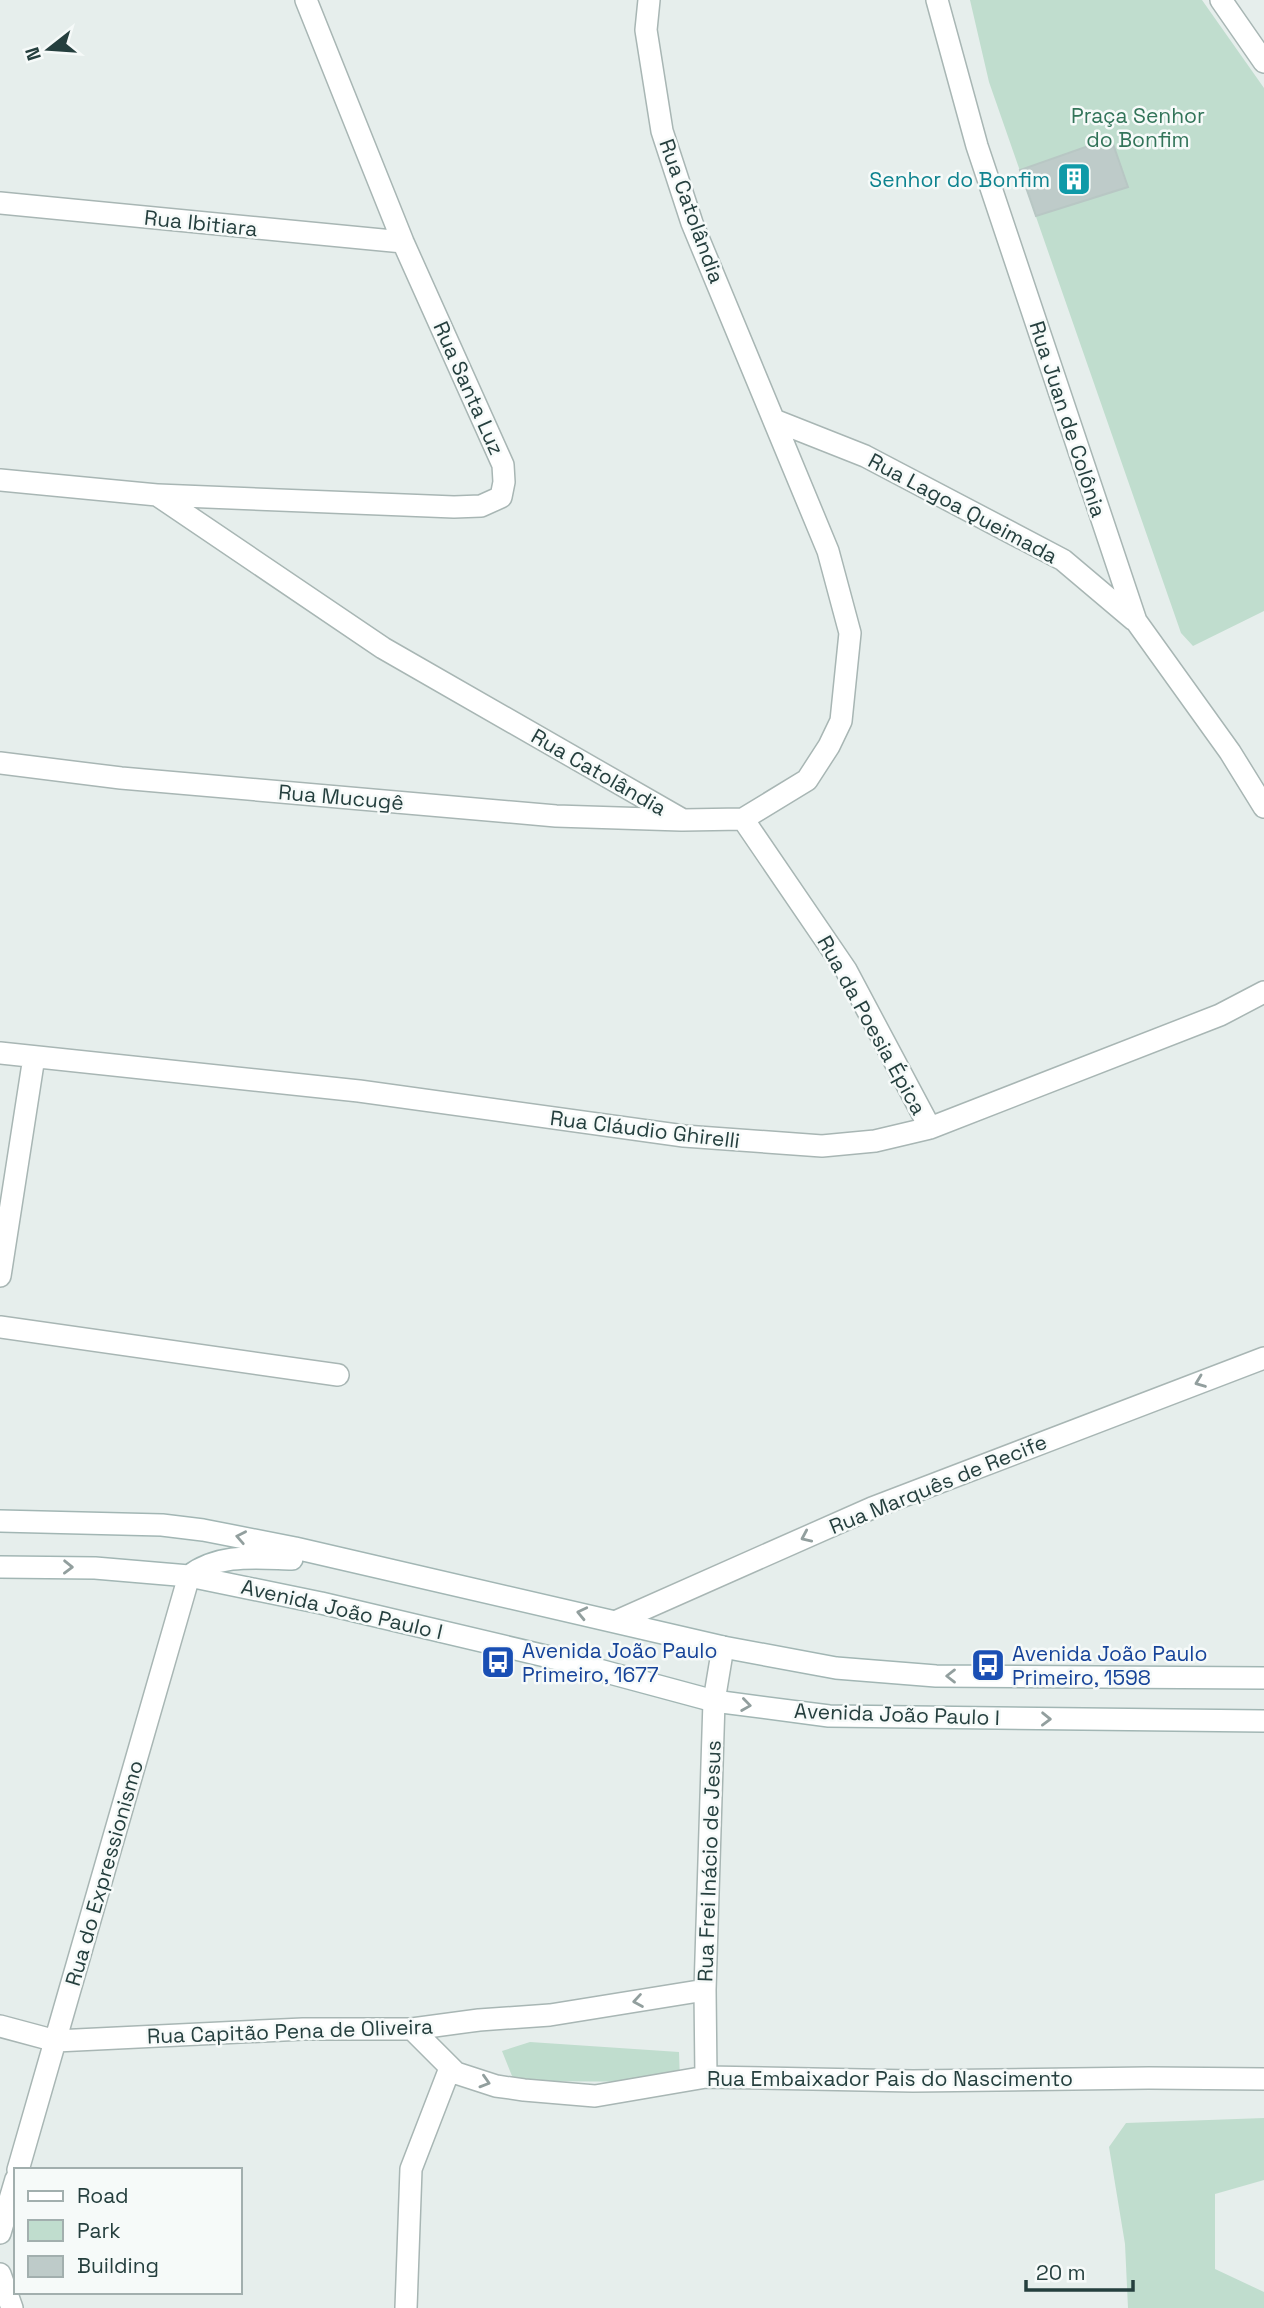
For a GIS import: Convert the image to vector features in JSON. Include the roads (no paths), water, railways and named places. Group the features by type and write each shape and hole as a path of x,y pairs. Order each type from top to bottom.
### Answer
{"street":[{"name":"Rua Santa Luz","path":"157,495 454,507 481,506 501,497 503,465 403,242 306,0"},
{"name":"Rua Catolândia","path":"0,480 157,495 383,648 683,820 743,819 807,780 841,721 850,633 828,551 692,223 662,131 646,30 649,0"},
{"name":"Rua Juan de Colônia","path":"937,0 977,146 1136,621 1230,752 1264,807"},
{"path":"1221,0 1264,62"},
{"name":"Rua Ibitiara","path":"0,204 403,242"},
{"name":"Rua Lagoa Queimada","path":"774,420 865,456 1063,560 1136,621"},
{"name":"Rua Mucugê","path":"0,763 121,778 556,816 683,820"},
{"name":"Rua da Poesia Épica","path":"743,819 846,970 930,1128"},
{"name":"Rua Cláudio Ghirelli","path":"0,1053 359,1091 684,1136 822,1146 875,1142 930,1128 1220,1015 1264,992"},
{"path":"0,1276 34,1057"},
{"path":"0,1328 338,1374"},
{"name":"Rua Marquês de Recife","path":"617,1621 872,1508 1264,1358"},
{"name":"Avenida João Paulo I","path":"0,1521 162,1525 203,1530 723,1647 836,1668 936,1676 1264,1678"},
{"path":"189,1576 204,1564 257,1557 319,1560 381,1568"},
{"name":"Avenida João Paulo I","path":"0,1567 95,1568 189,1576 321,1603 558,1659 715,1701 828,1716 1264,1721"},
{"name":"Rua do Expressionismo","path":"20,2168 189,1576"},
{"name":"Rua Frei Inácio de Jesus","path":"706,2077 705,1990 715,1701 723,1647"},
{"name":"Rua Capitão Pena de Oliveira","path":"0,2026 56,2040 303,2029 412,2029 479,2020 550,2015 705,1990"},
{"name":"Rua Embaixador Pais do Nascimento","path":"412,2029 456,2073 496,2086 595,2096 706,2077 913,2081 1264,2079"},
{"path":"405,2308 411,2169 450,2068"},
{"path":"0,2233 14,2186"},
{"path":"0,2274 12,2308"}],"place":[{"name":"Senhor do Bonfim","path":"1074,179"},
{"name":"Avenida João Paulo Primeiro, 1677","path":"498,1662"},
{"name":"Avenida João Paulo Primeiro, 1598","path":"988,1665"}],"park label":[{"name":"Praça Senhor do Bonfim","path":"1138,127"}]}
